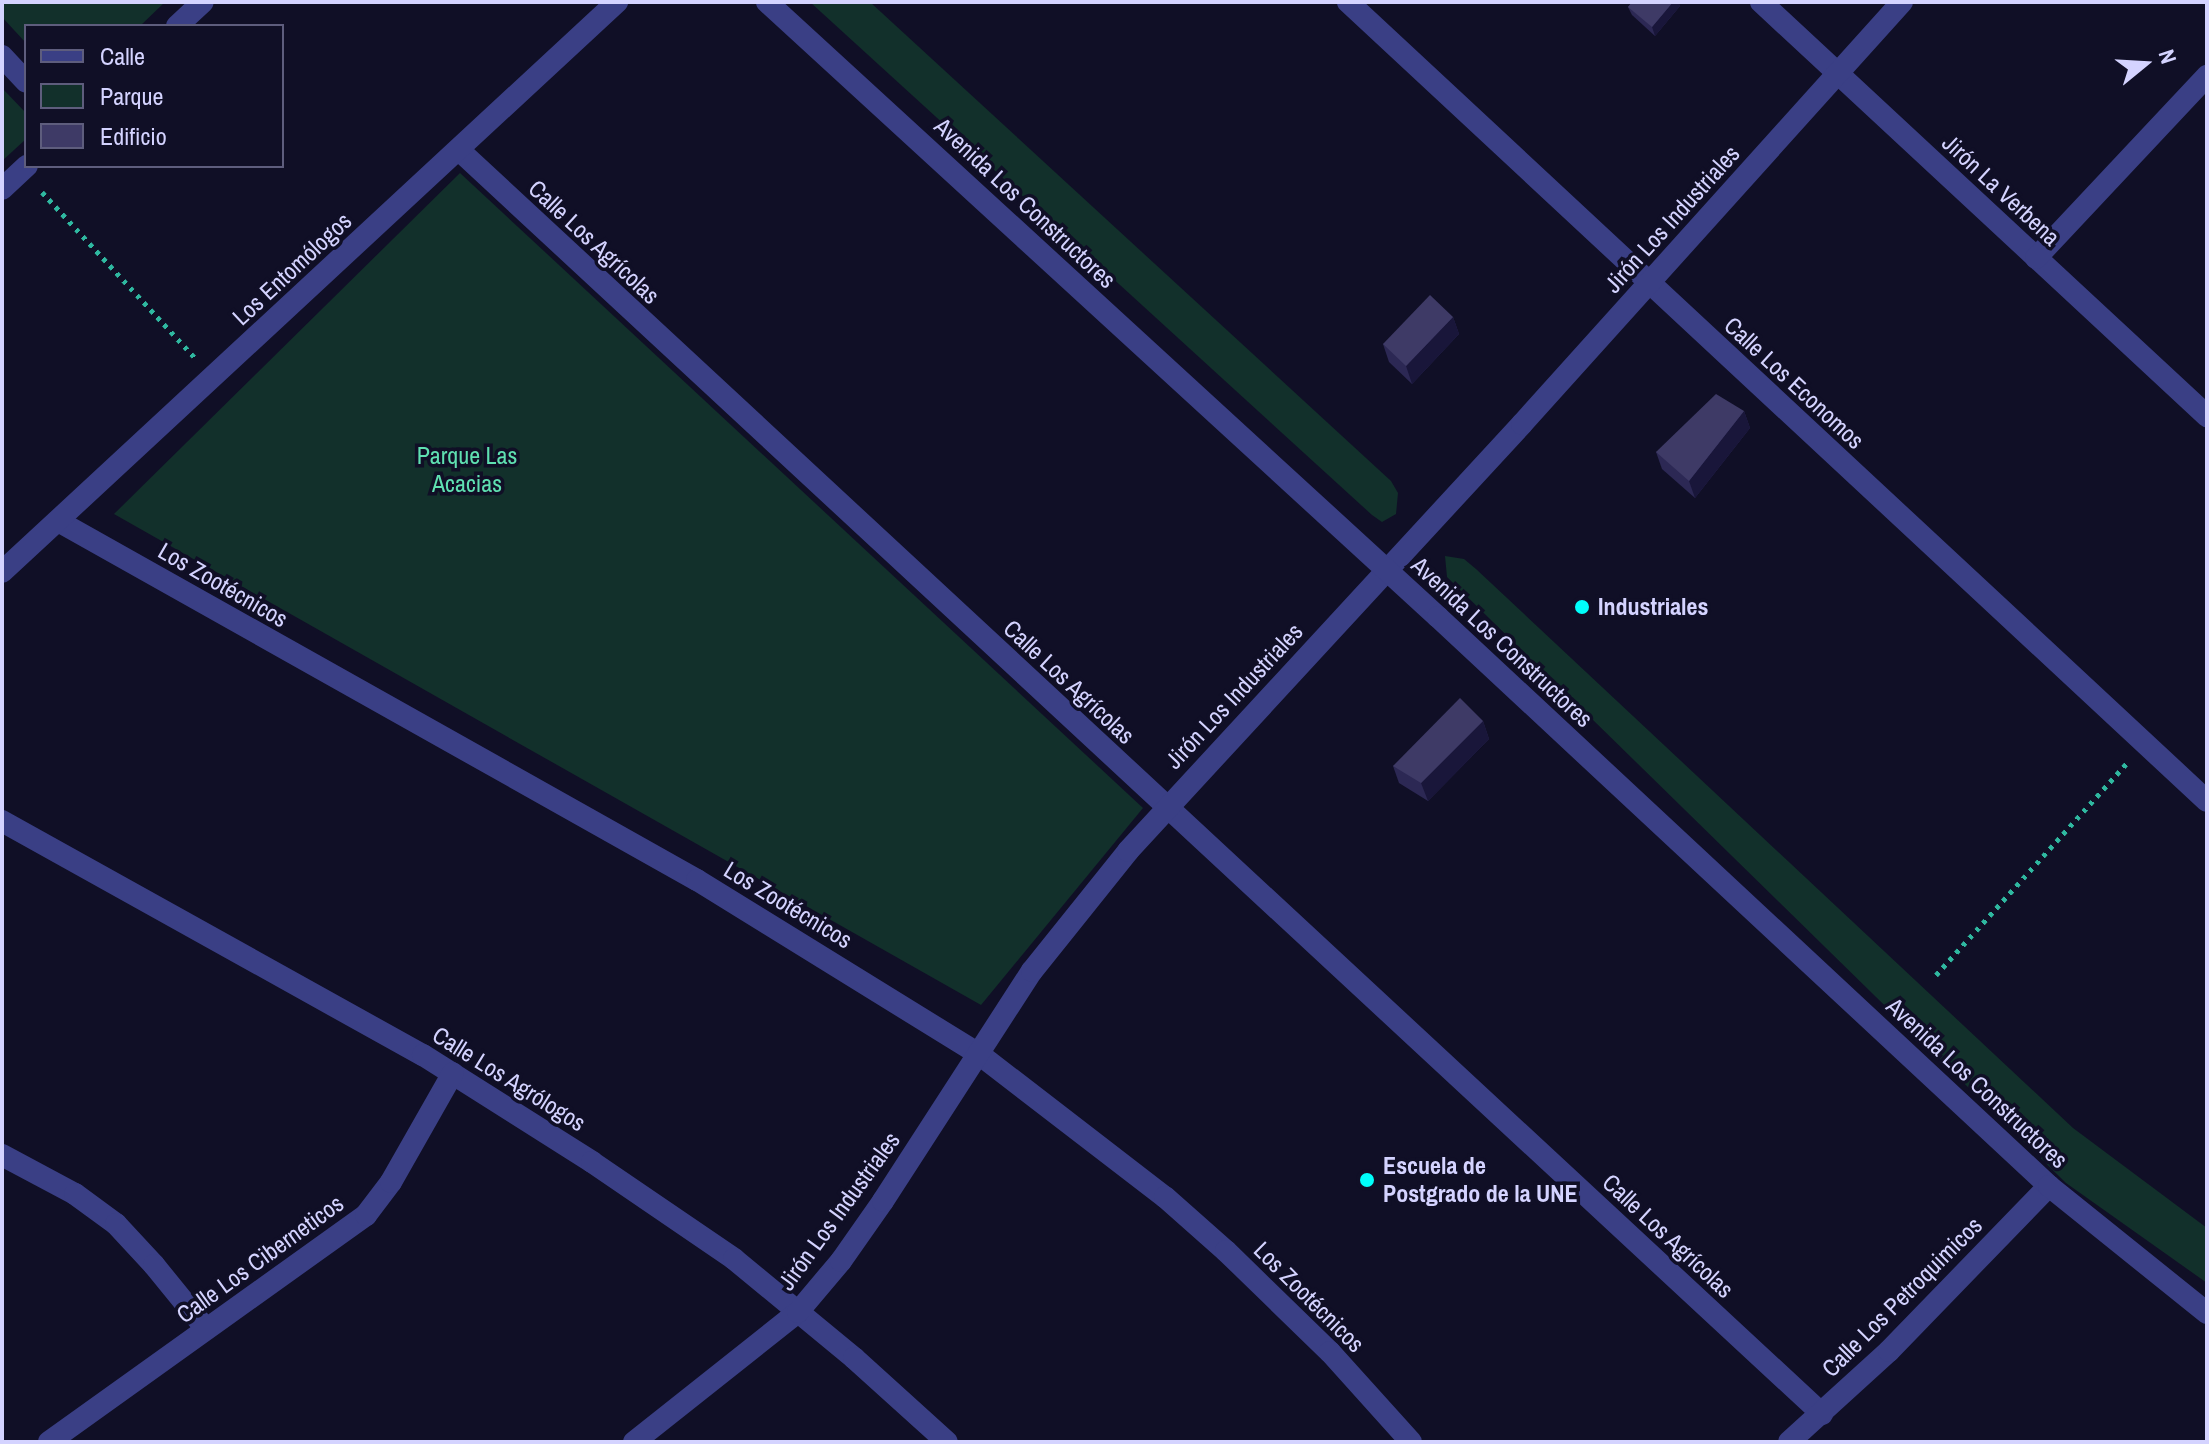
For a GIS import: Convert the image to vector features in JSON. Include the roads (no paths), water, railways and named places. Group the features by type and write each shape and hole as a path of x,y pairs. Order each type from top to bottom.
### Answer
{"street":[{"path":"179,24 203,2"},
{"name":"Los Entomólogos","path":"2,572 617,2"},
{"name":"Avenida Los Constructores","path":"767,2 1386,570 2049,1186 2207,1313"},
{"name":"Calle Los Economos","path":"1348,2 2207,801"},
{"name":"Jirón La Verbena","path":"1761,2 2207,416"},
{"name":"Jirón Los Industriales","path":"634,1442 798,1312 875,1213 1032,971 1167,808 1649,284 1902,2"},
{"path":"2,56 24,80"},
{"path":"2036,258 2207,76"},
{"name":"Calle Los Agrícolas","path":"459,150 1822,1414"},
{"path":"2,189 25,168"},
{"name":"Los Zootécnicos","path":"58,521 697,880 979,1054 1165,1197 1226,1251 1330,1352 1411,1442"},
{"name":"Calle Los Agrólogos","path":"2,821 453,1073 679,1219 798,1312 947,1442"},
{"name":"Calle Los Ciberneticos","path":"49,1442 337,1239 366,1215 391,1182 453,1073"},
{"path":"2,1155 75,1194 116,1224 206,1329"},
{"name":"Calle Los Petroquimicos","path":"1789,1442 1822,1414 2049,1186"}],"place":[{"name":"Industriales","path":"1582,607"},
{"name":"Escuela de Postgrado de la UNE","path":"1367,1180"}],"park label":[{"name":"Parque Las Acacias","path":"467,470"}]}
